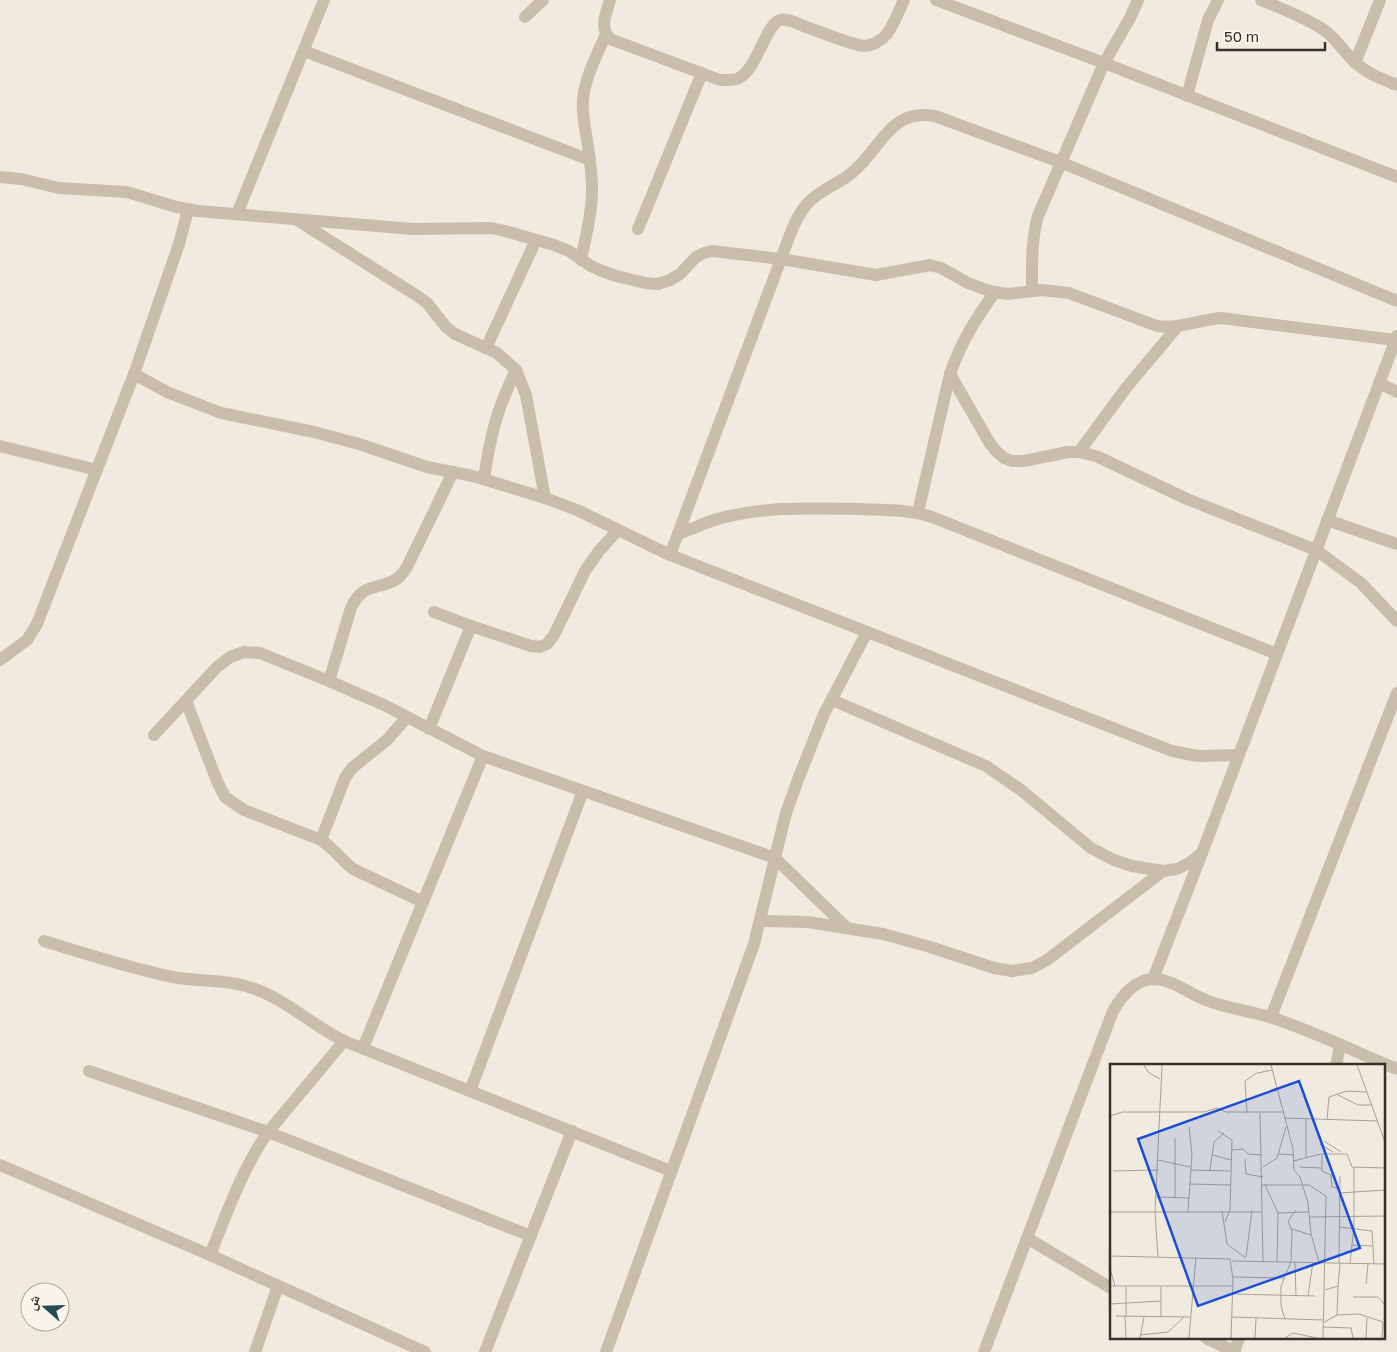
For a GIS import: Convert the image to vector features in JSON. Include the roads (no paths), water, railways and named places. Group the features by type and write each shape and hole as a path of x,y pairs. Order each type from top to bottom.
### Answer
{"street":[{"path":"237,214 324,0"},
{"path":"525,17 543,0"},
{"path":"610,0 604,23 604,29 610,39 720,80 739,78 754,61 771,28 780,20 792,22 865,46 876,43 886,34 904,0"},
{"path":"939,0 1397,177"},
{"path":"1032,290 1034,232 1043,203 1104,63 1130,18 1138,0"},
{"path":"1187,96 1208,20 1218,0"},
{"path":"1261,0 1297,15 1323,30 1341,46 1355,63 1367,72 1397,85"},
{"path":"1355,63 1380,0"},
{"path":"581,260 592,208 592,183 583,115 583,100 589,74 606,34"},
{"path":"304,50 590,160"},
{"path":"638,229 702,73"},
{"path":"670,556 781,259 800,214 808,202 819,193 844,179 855,170 899,121 910,116 922,113 934,116 1060,162 1397,301"},
{"path":"0,178 21,179 59,188 127,192 188,210 413,228 491,228 568,251 596,269 646,283 658,284 670,280 680,274 696,257 712,251 781,259 876,275 930,265 995,292 1008,294 1032,290 1069,293 1156,326 1169,327 1211,319 1230,318 1396,338 1202,854 1153,979"},
{"path":"0,660 27,640 37,624 134,374 179,244 188,210"},
{"path":"296,219 419,296 446,327 455,334 497,353 516,370 526,395 545,498"},
{"path":"486,348 536,240"},
{"path":"918,512 950,374 973,322 995,292"},
{"path":"1079,452 1126,388 1178,326"},
{"path":"484,479 494,423 516,370"},
{"path":"134,374 167,392 221,413 321,434 359,444 427,467 484,479 545,498 577,510 670,556 1172,751 1198,756 1238,755"},
{"path":"950,374 989,442 1004,458 1024,462 1068,452 1079,452 1096,456 1187,499 1316,550 1361,583 1397,621"},
{"path":"1379,384 1397,392"},
{"path":"0,446 97,470"},
{"path":"329,681 355,598 370,588 394,581 402,575 453,472"},
{"path":"678,534 714,520 765,510 822,507 918,512 1277,654"},
{"path":"1327,520 1397,544"},
{"path":"434,612 531,646 540,647 547,644 554,635 585,571 599,551 618,530"},
{"path":"429,729 471,626"},
{"path":"606,1352 746,969 760,921 786,813 799,777 824,714 867,632"},
{"path":"154,735 217,668 230,657 244,652 260,653 384,705 483,756 775,858 847,928"},
{"path":"1271,1017 1397,693"},
{"path":"832,700 986,766 1021,790 1091,848 1114,860 1132,866 1164,871 1176,869 1202,854"},
{"path":"186,701 225,797 244,810 321,840 330,846 353,869 423,902"},
{"path":"321,840 346,778 352,768 387,740 407,717"},
{"path":"363,1048 483,756"},
{"path":"470,1091 583,791"},
{"path":"760,921 808,922 883,934 994,968 1012,971 1032,968 1047,960 1164,871"},
{"path":"44,941 143,970 192,980 232,983 251,988 267,994 344,1041 671,1171"},
{"path":"984,1352 1113,1011 1121,997 1130,988 1153,979 1165,981 1205,1000 1271,1017 1306,1030 1397,1069"},
{"path":"210,1255 246,1168 257,1148 268,1132 344,1041"},
{"path":"1336,1064 1340,1045"},
{"path":"89,1071 268,1132 531,1236"},
{"path":"485,1352 572,1131"},
{"path":"0,1165 210,1255 425,1352"},
{"path":"1027,1238 1110,1287"},
{"path":"255,1352 278,1286"},
{"path":"1210,1340 1234,1352 1238,1340"}]}
